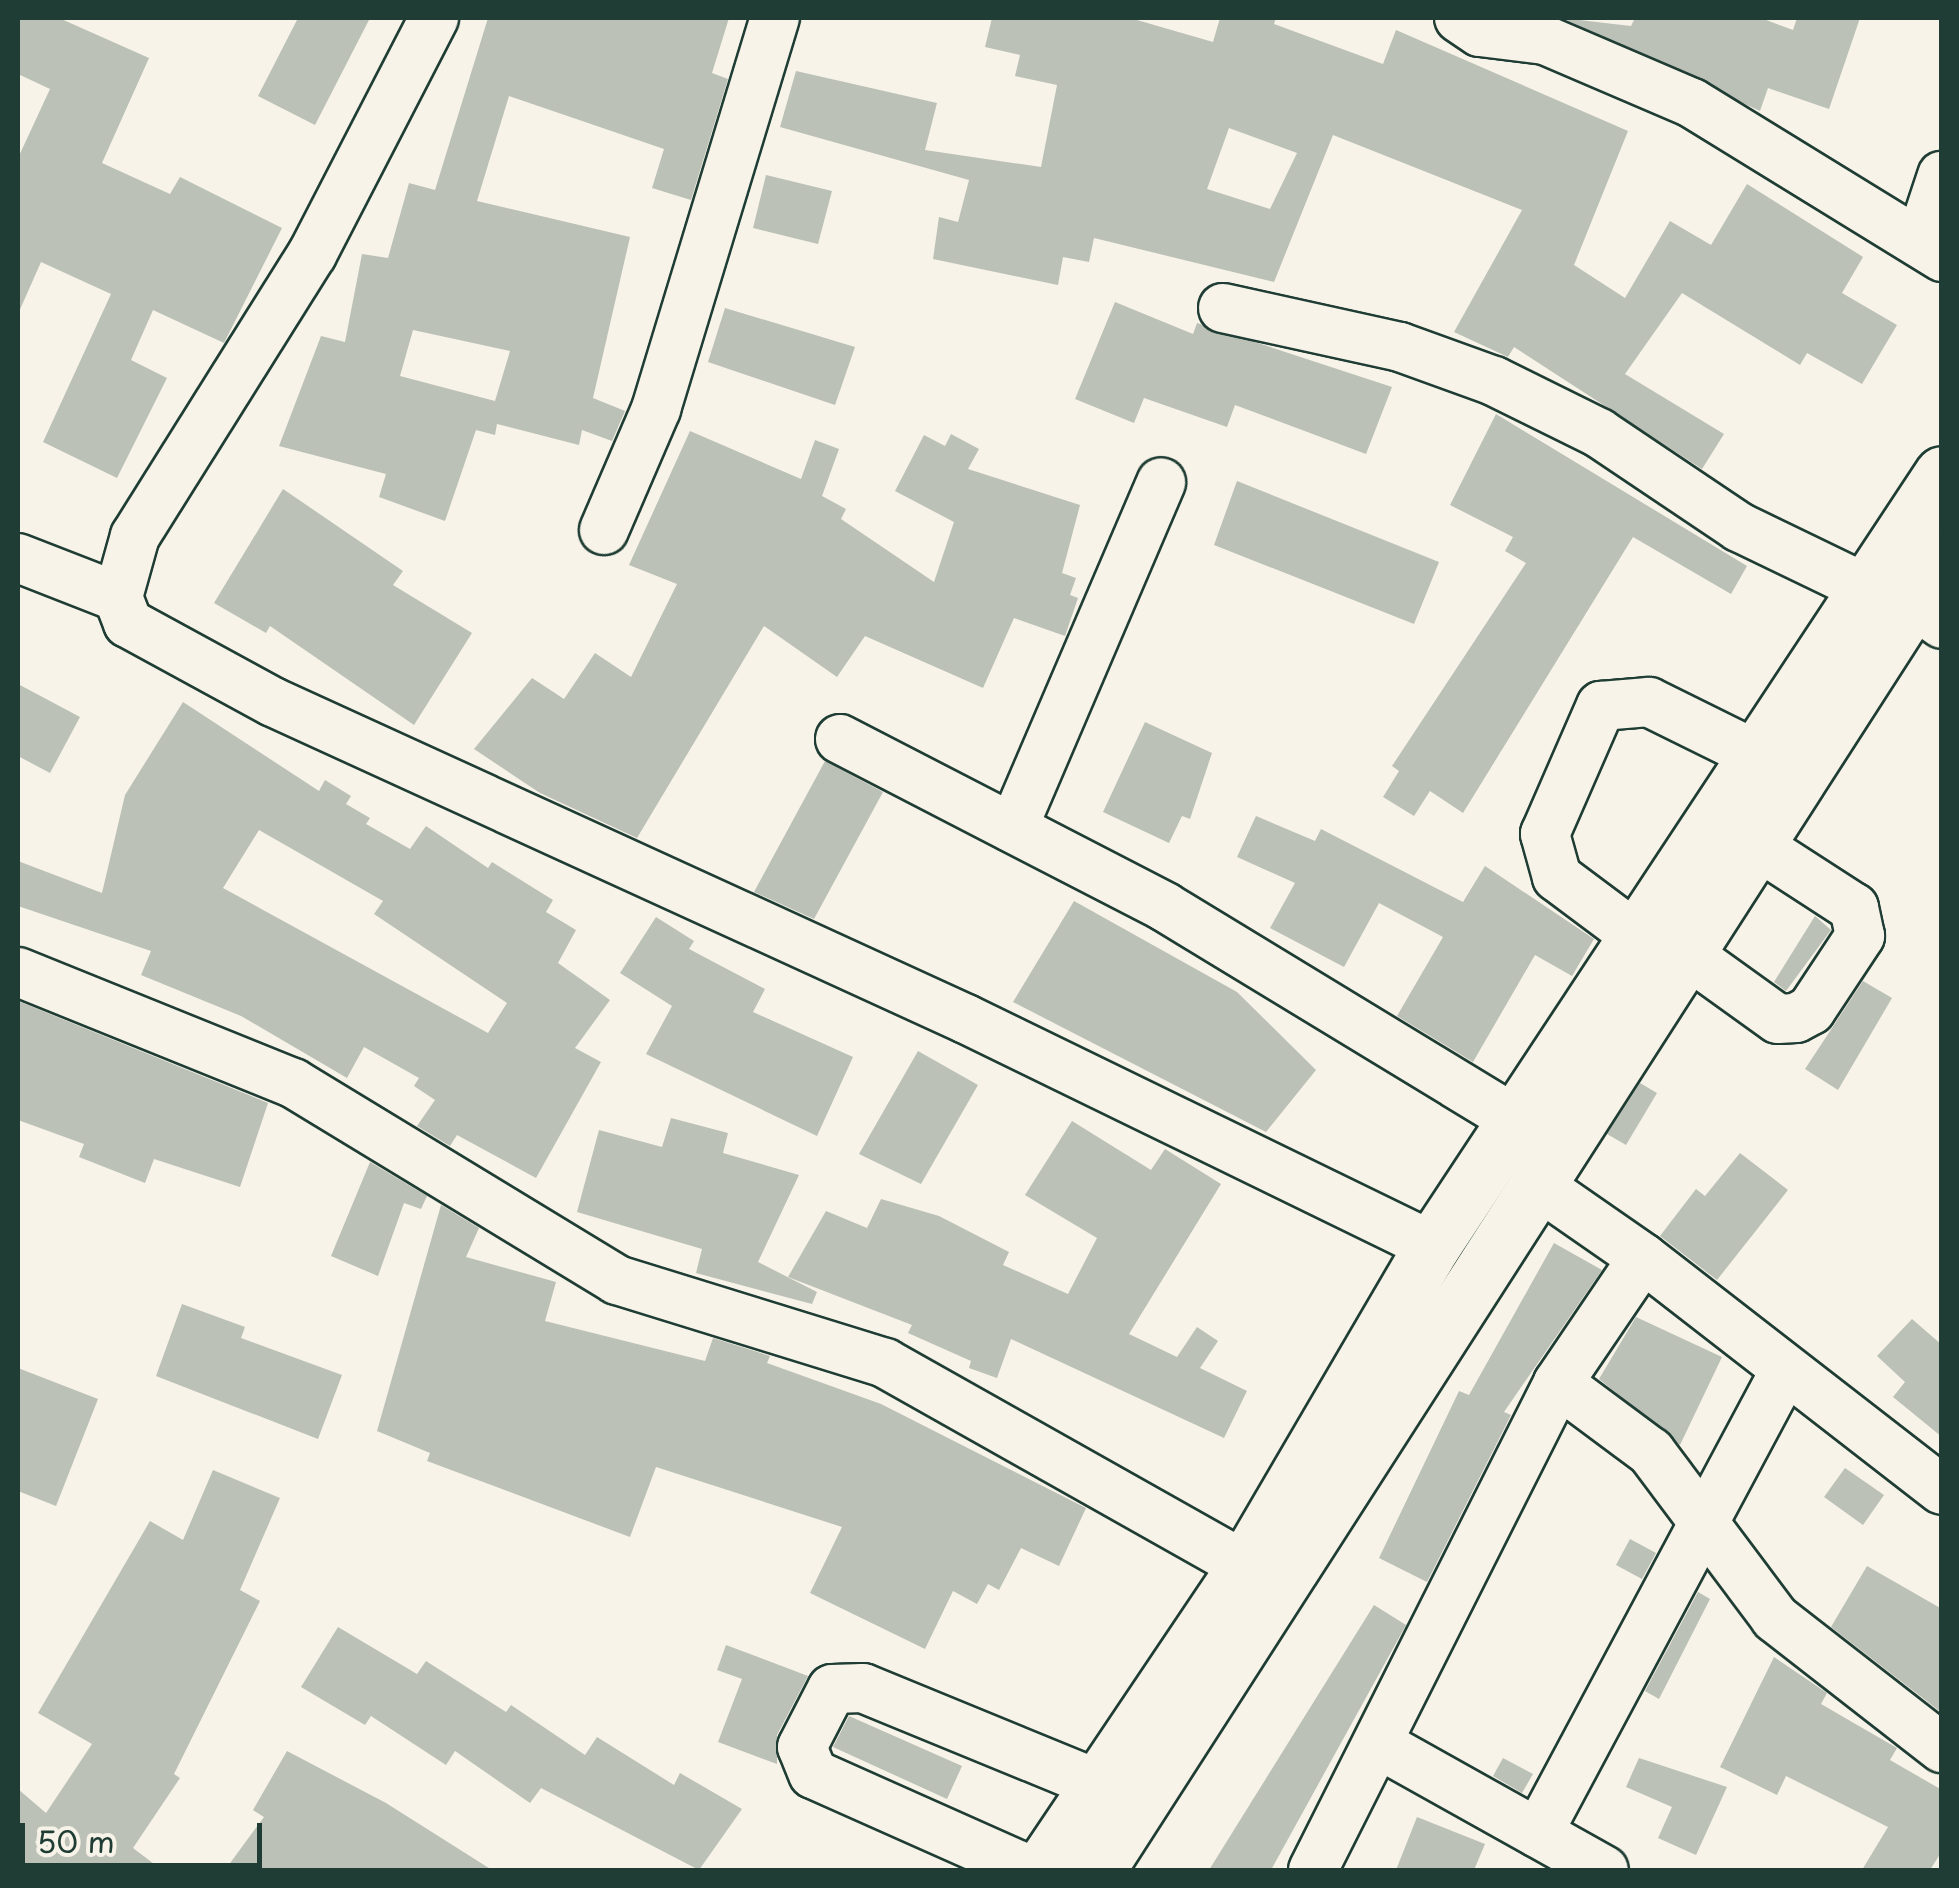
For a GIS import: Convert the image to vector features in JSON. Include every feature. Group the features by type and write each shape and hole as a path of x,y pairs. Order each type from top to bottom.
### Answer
{"main road":[{"path":"1041,1870 1094,1784 1245,1566 1432,1246 1754,754 1905,604 1942,474"},
{"path":"1096,1870 1686,953 1905,604 1942,556"}],"street":[{"path":"434,18 312,254 136,536 118,598 128,623 186,660 966,1019 1432,1246"},
{"path":"604,530 656,409 775,18"},
{"path":"1475,22 1545,40 1692,103 1931,250 1942,176"},
{"path":"1224,308 1362,336 1494,381 1599,433 1739,527 1905,604"},
{"path":"1013,828 1162,482"},
{"path":"18,558 118,598"},
{"path":"1636,936 1557,877 1544,834 1601,706 1650,702 1754,754"},
{"path":"840,739 1165,906 1515,1120"},
{"path":"1686,953 1778,1019 1796,1018 1811,1010 1860,936 1854,908 1755,844"},
{"path":"18,972 293,1082 616,1280 885,1363 1245,1566"},
{"path":"1538,1184 1643,1258 1942,1490"},
{"path":"1313,1870 1382,1746 1558,1383 1643,1258"},
{"path":"1538,1833 1782,1376"},
{"path":"1558,1383 1651,1452 1775,1618 1942,1748"},
{"path":"1029,1870 813,1774 802,1748 832,1689 863,1688 1094,1784"},
{"path":"1382,1746 1604,1870"}],"building":[{"path":"18,18 59,18 149,58 102,163 170,194 180,177 282,228 224,343 153,310 131,360 167,378 117,478 43,442 111,294 41,262 18,314 18,158 50,89 18,74"},
{"path":"298,18 370,18 315,125 258,96"},
{"path":"488,18 729,18 712,73 728,79 691,200 652,188 664,149 509,96 477,201 630,237 593,398 625,411 612,441 582,430 579,445 497,424 495,435 476,430 445,521 379,497 386,474 279,446 321,336 345,342 362,254 388,258 409,183 435,190","holes":["413,330 510,351 495,401 400,376"]},
{"path":"992,18 1130,18 1213,42 1220,18 1276,18 1274,24 1383,64 1396,30 1628,131 1574,265 1625,298 1670,221 1711,245 1747,184 1863,257 1842,293 1897,325 1862,384 1807,353 1800,365 1682,293 1625,374 1724,434 1702,469 1514,347 1508,357 1454,332 1522,210 1333,135 1274,282 1094,238 1089,262 1063,257 1058,285 933,259 939,217 958,222 969,180 780,127 796,71 937,103 925,150 1041,167 1057,85 1015,76 1020,55 985,47","holes":["1229,128 1297,153 1270,209 1207,189"]},
{"path":"1562,18 1631,26 1635,18 1761,18 1793,30 1797,18 1860,18 1829,109 1768,88 1760,111"},
{"path":"766,175 832,191 818,244 753,228"},
{"path":"1115,302 1193,334 1197,323 1392,387 1366,454 1235,405 1227,427 1144,398 1134,423 1075,399"},
{"path":"725,308 855,347 835,405 708,362"},
{"path":"1496,414 1747,566 1731,594 1633,537 1463,813 1430,791 1414,816 1383,797 1399,771 1392,766 1526,563 1505,551 1513,537 1450,505"},
{"path":"690,431 801,479 815,440 839,449 822,496 846,509 841,519 934,582 954,522 895,491 924,435 945,446 951,434 979,449 968,469 1080,505 1062,573 1076,578 1070,595 1078,598 1065,636 1014,618 983,688 865,636 837,677 764,626 637,838 540,793 474,749 532,678 564,699 595,653 631,677 677,584 629,565"},
{"path":"1237,481 1439,562 1414,624 1214,545"},
{"path":"283,489 403,571 393,585 472,633 414,725 270,626 266,633 214,603"},
{"path":"18,684 80,717 50,773 18,756"},
{"path":"183,702 319,791 325,780 351,796 346,804 370,818 366,824 410,849 426,826 488,868 492,862 553,900 546,912 576,930 558,963 610,1000 575,1048 601,1062 536,1178 457,1135 450,1146 417,1126 435,1100 414,1086 419,1078 364,1047 347,1078 241,1016 141,975 151,951 18,906 18,861 102,893 125,795","holes":["259,830 383,901 374,914 507,1003 488,1033 223,888"]},
{"path":"1145,722 1212,753 1190,819 1182,816 1169,843 1103,812"},
{"path":"825,761 883,792 814,919 754,892"},
{"path":"1256,816 1315,841 1321,829 1463,902 1485,866 1594,939 1572,976 1535,955 1473,1062 1397,1016 1443,937 1379,903 1344,967 1270,928 1295,883 1237,857"},
{"path":"1074,901 1237,992 1316,1070 1266,1132 1013,1002"},
{"path":"1815,916 1831,930 1786,991 1774,982"},
{"path":"656,917 694,941 689,949 765,989 753,1012 853,1057 817,1136 646,1054 672,1006 620,973"},
{"path":"1863,981 1892,998 1838,1090 1805,1069"},
{"path":"18,1001 268,1103 240,1187 154,1159 145,1183 79,1157 84,1144 18,1120"},
{"path":"918,1051 978,1085 921,1184 859,1154"},
{"path":"1640,1083 1657,1093 1626,1145 1607,1134"},
{"path":"671,1118 728,1133 723,1153 799,1175 758,1262 817,1292 812,1304 696,1273 702,1249 577,1212 599,1130 662,1147"},
{"path":"1072,1121 1151,1170 1165,1149 1221,1184 1129,1334 1177,1357 1197,1327 1218,1341 1200,1368 1247,1391 1224,1438 1011,1339 997,1378 969,1368 971,1361 908,1333 912,1325 788,1277 826,1211 867,1228 881,1199 939,1216 1009,1252 1003,1265 1068,1294 1097,1238 1025,1195"},
{"path":"1740,1153 1788,1190 1717,1280 1660,1236 1696,1189 1705,1196"},
{"path":"370,1162 427,1196 421,1209 404,1203 378,1276 331,1256"},
{"path":"441,1205 479,1228 466,1257 556,1282 545,1321 705,1361 713,1338 770,1356 767,1363 881,1404 1086,1508 1059,1566 1021,1548 999,1590 988,1584 977,1604 953,1591 925,1649 810,1593 842,1527 656,1467 630,1537 427,1461 430,1453 377,1431"},
{"path":"1554,1243 1602,1270 1504,1412 1511,1415 1427,1582 1379,1558 1459,1391 1469,1395"},
{"path":"182,1304 245,1327 241,1338 342,1375 318,1439 156,1376"},
{"path":"1636,1317 1722,1357 1680,1445 1599,1379"},
{"path":"1912,1319 1942,1345 1942,1437 1893,1397 1905,1382 1877,1356"},
{"path":"18,1368 98,1399 56,1506 18,1491"},
{"path":"1845,1468 1884,1495 1863,1525 1824,1497"},
{"path":"213,1470 280,1498 240,1590 260,1601 174,1774 180,1778 133,1848 162,1870 18,1870 18,1789 46,1813 92,1744 38,1713 150,1521 183,1540"},
{"path":"1630,1539 1656,1553 1642,1579 1616,1565"},
{"path":"1867,1566 1942,1609 1942,1713 1831,1627"},
{"path":"1698,1592 1710,1599 1659,1699 1645,1691"},
{"path":"1374,1605 1406,1625 1271,1870 1209,1870"},
{"path":"338,1627 417,1674 426,1661 506,1712 511,1705 585,1755 597,1737 674,1785 680,1773 742,1809 699,1870 541,1788 530,1803 455,1751 446,1765 371,1716 365,1725 301,1687"},
{"path":"726,1645 808,1676 777,1735 777,1764 718,1742 742,1679 717,1670"},
{"path":"1774,1657 1827,1693 1821,1704 1897,1748 1890,1760 1942,1790 1942,1851 1930,1870 1862,1870 1888,1827 1786,1776 1777,1795 1720,1767"},
{"path":"849,1716 962,1766 947,1799 833,1747"},
{"path":"287,1751 386,1803 492,1870 225,1870 264,1817 253,1810"},
{"path":"1503,1758 1533,1774 1522,1793 1493,1776"},
{"path":"1639,1758 1727,1787 1696,1855 1658,1838 1672,1807 1626,1787"},
{"path":"1417,1817 1485,1844 1474,1870 1396,1870"}]}
